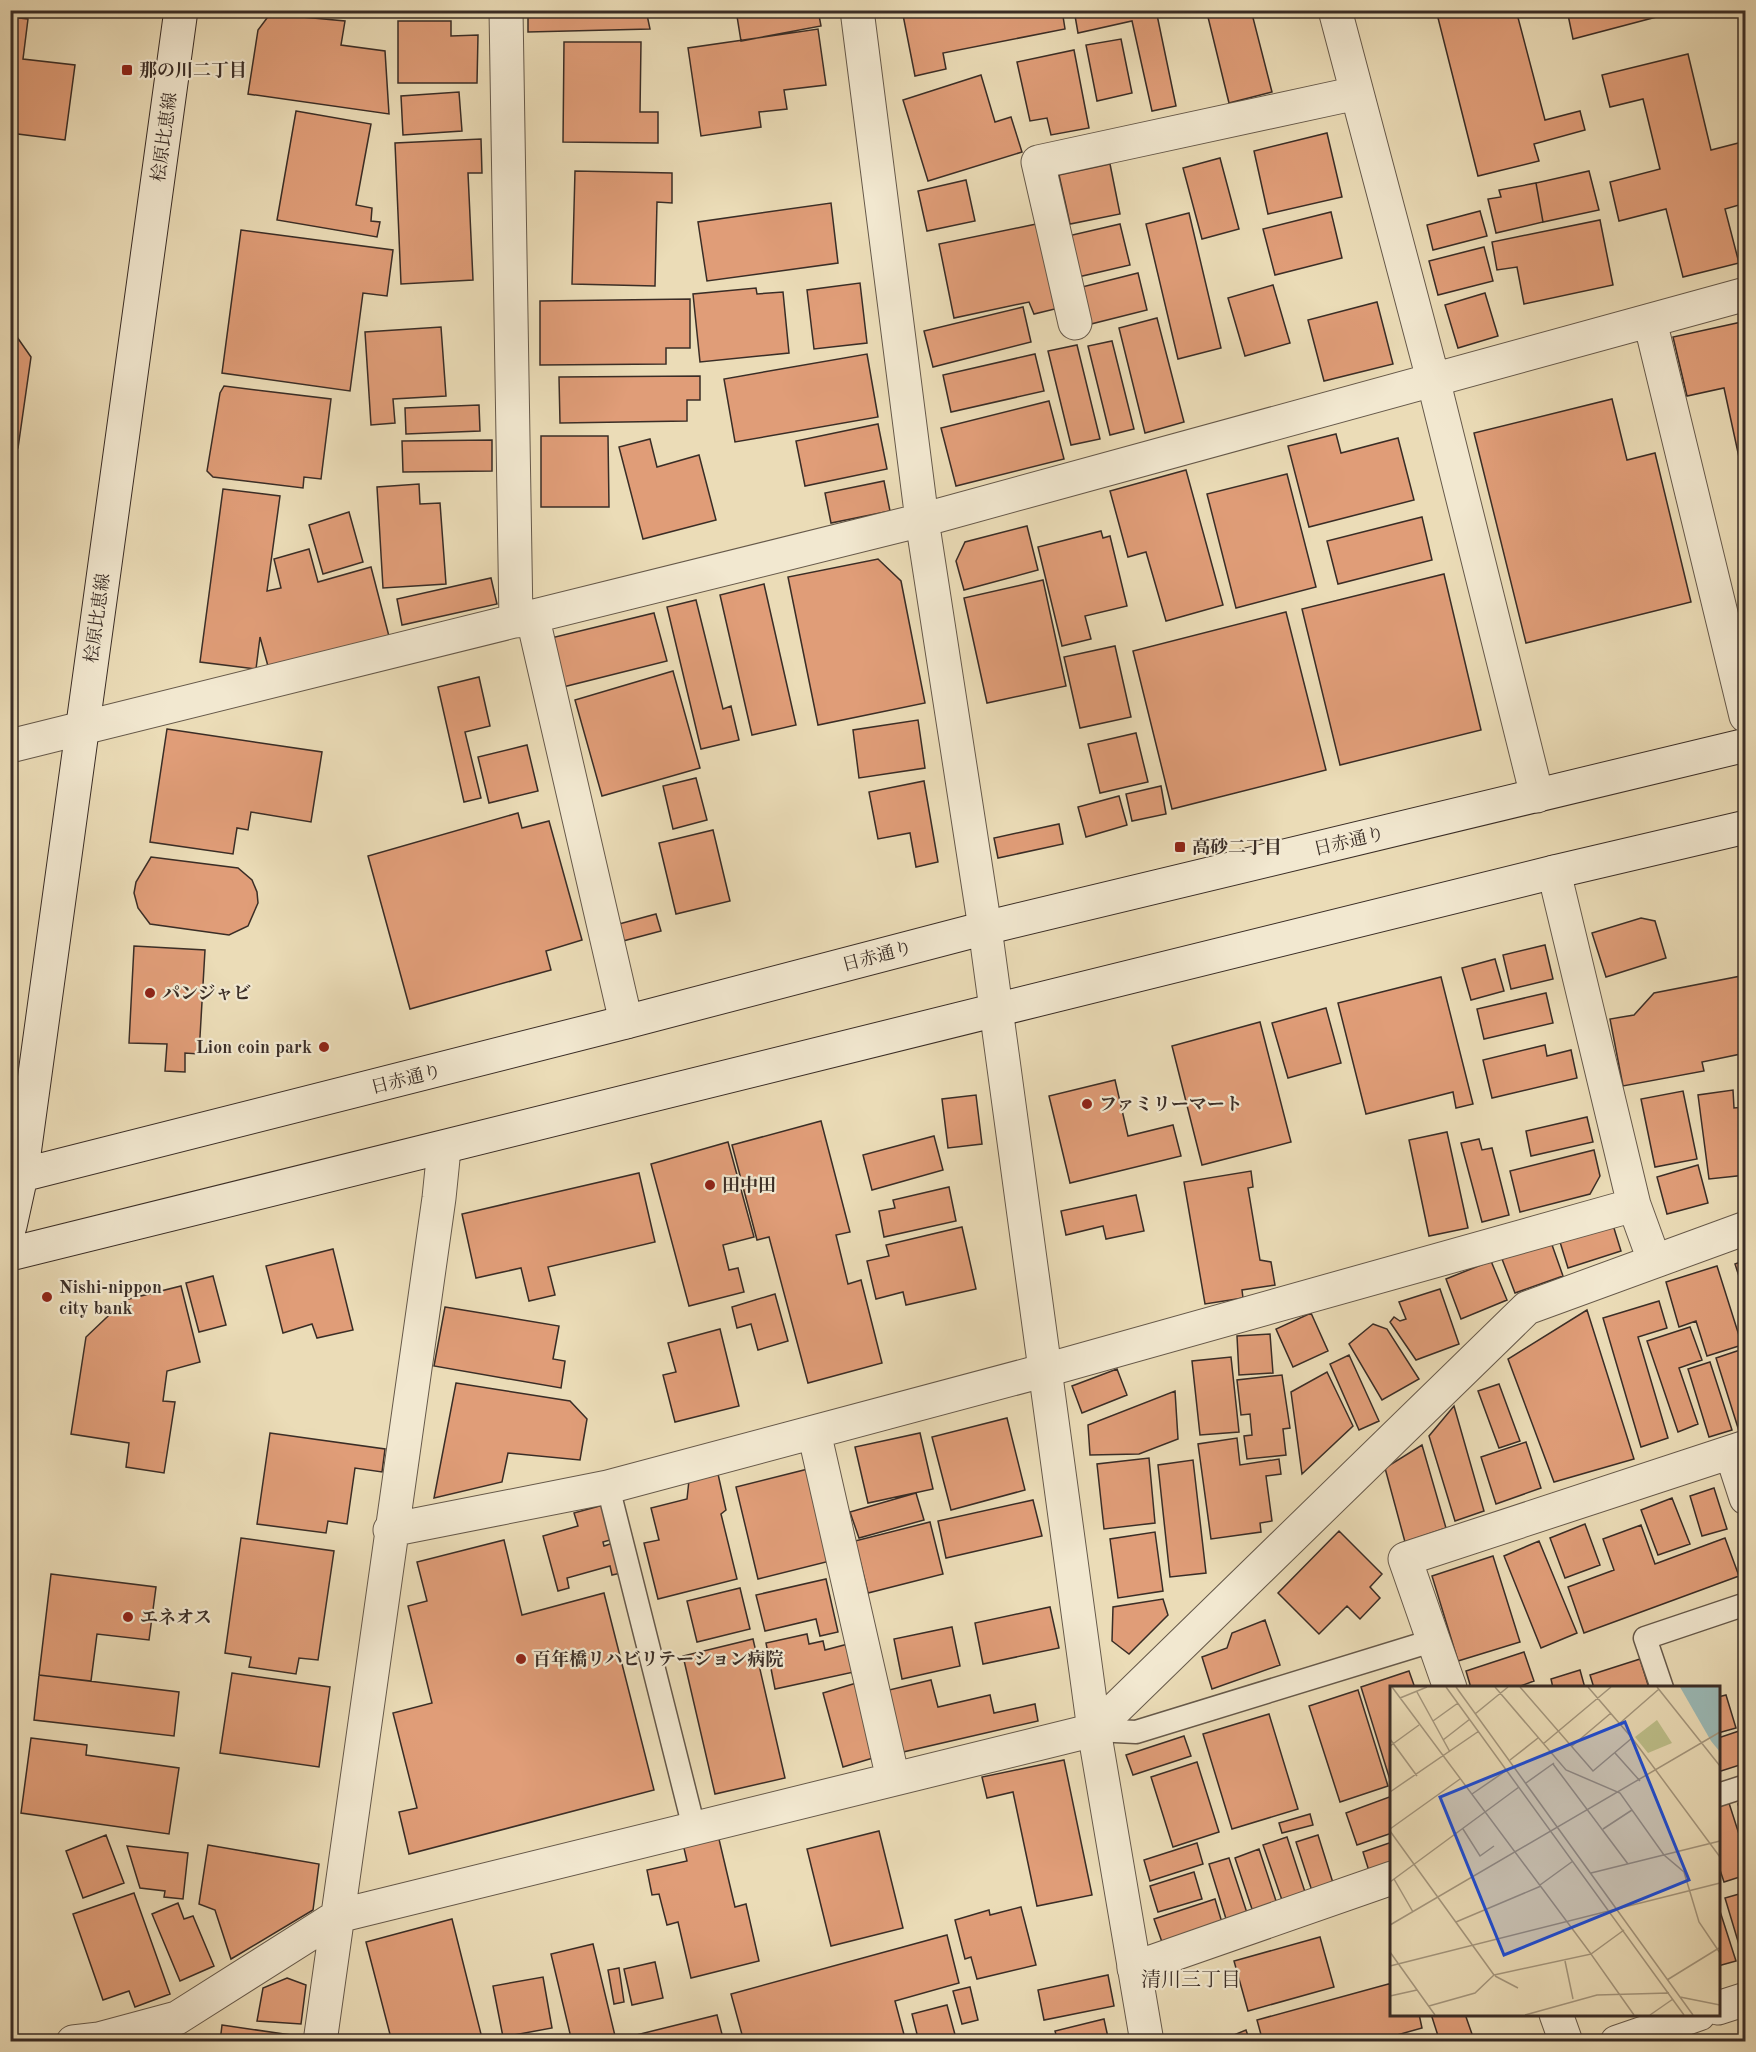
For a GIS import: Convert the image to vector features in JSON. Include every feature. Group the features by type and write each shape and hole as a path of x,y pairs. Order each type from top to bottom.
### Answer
{"street":[{"name":"桧原比恵線","path":"10,1226 181,10"},
{"path":"506,10 524,620 626,1022"},
{"path":"858,10 922,520 985,928 994,1011 1046,1370 1094,1730 1147,2042"},
{"path":"1335,10 1433,379 1537,796"},
{"path":"1075,323 1038,162 1357,93"},
{"path":"10,746 922,520 1746,294"},
{"path":"1650,321 1746,716"},
{"name":"日赤通り","path":"16,1177 985,928 1746,745"},
{"path":"10,1254 444,1149 1554,872 1746,827"},
{"path":"1554,872 1634,1204 1654,1260"},
{"path":"320,2042 444,1149"},
{"path":"390,1530 608,1487 1046,1370 1634,1204"},
{"path":"73,2042 99,2039 177,2018 338,1916 1094,1730 1527,1308 1746,1228"},
{"path":"814,1432 893,1779"},
{"path":"1449,1686 1405,1559 1738,1449 1746,1498"},
{"path":"1134,1968 1390,1879"},
{"path":"1720,2008 1746,1999"},
{"path":"1558,2016 1566,2042"},
{"path":"1617,2042 1693,2016"}],"lane":[{"path":"608,1487 694,1828"},
{"path":"1661,1686 1645,1638 1746,1604"},
{"path":"1094,1730 1136,1732 1434,1640"},
{"path":"1720,1795 1746,1786"}],"building":[{"path":"53,10 100,10 99,17"},
{"path":"415,10 484,10 484,13"},
{"path":"528,10 646,10 650,29 528,32"},
{"path":"736,10 818,10 821,26 741,41"},
{"path":"902,10 1062,10 1065,29 943,53 946,69 915,76"},
{"path":"1074,10 1156,10 1176,106 1152,111 1132,21 1078,33"},
{"path":"1218,10 1251,10 1272,92 1229,103 1207,13"},
{"path":"1436,10 1516,10 1545,120 1580,111 1585,130 1534,144 1539,161 1478,176"},
{"path":"1567,10 1683,10 1573,39"},
{"path":"270,14 345,21 341,45 385,51 389,114 248,94 258,30"},
{"path":"10,17 28,19 23,59 75,65 65,140 10,133"},
{"path":"398,21 451,21 451,36 478,35 477,83 398,83"},
{"path":"818,29 826,85 784,90 787,109 759,112 761,127 701,136 688,48"},
{"path":"1121,39 1132,93 1097,101 1086,45"},
{"path":"564,42 641,42 640,112 658,112 658,143 563,142"},
{"path":"1074,50 1089,128 1051,135 1047,118 1030,121 1017,62"},
{"path":"1688,54 1711,150 1746,141 1746,203 1725,209 1739,263 1683,277 1666,209 1619,221 1610,182 1660,169 1643,99 1610,107 1602,75"},
{"path":"981,75 995,122 1011,117 1022,152 928,181 903,100"},
{"path":"459,92 462,131 403,135 401,96"},
{"path":"296,111 371,124 356,205 372,208 371,221 380,222 377,237 277,220"},
{"path":"1327,133 1342,197 1268,214 1254,151"},
{"path":"481,139 482,173 468,173 473,280 401,284 395,143"},
{"path":"1220,158 1239,229 1202,239 1183,168"},
{"path":"1110,164 1120,214 1070,224 1059,175"},
{"path":"575,171 672,173 672,203 657,202 655,286 572,284"},
{"path":"1589,171 1599,210 1543,222 1536,183"},
{"path":"966,180 975,221 927,231 918,191"},
{"path":"1536,183 1543,222 1496,233 1488,199 1501,197 1499,190"},
{"path":"831,203 838,263 707,281 698,222"},
{"path":"1480,211 1487,236 1433,250 1427,225"},
{"path":"1331,212 1342,258 1275,275 1263,229"},
{"path":"1189,213 1221,348 1178,359 1146,224"},
{"path":"1600,220 1613,285 1524,304 1517,267 1497,270 1492,242"},
{"path":"1046,222 1063,307 1034,314 1029,302 954,318 939,244"},
{"path":"1120,224 1130,265 1078,277 1068,236"},
{"path":"241,230 393,250 387,296 363,293 350,391 222,373"},
{"path":"1484,247 1493,281 1438,295 1429,261"},
{"path":"1138,273 1147,310 1087,325 1078,288"},
{"path":"860,283 867,343 814,349 807,290"},
{"path":"1273,285 1290,343 1245,356 1228,298"},
{"path":"756,288 757,294 783,292 789,353 700,362 693,294"},
{"path":"1485,293 1498,336 1458,348 1445,305"},
{"path":"690,299 690,348 666,348 666,364 540,365 540,301"},
{"path":"1377,302 1393,364 1324,381 1308,320"},
{"path":"1023,307 1031,342 933,367 924,331"},
{"path":"1157,318 1184,422 1145,433 1119,328"},
{"path":"1746,321 1745,485 1724,388 1687,396 1673,337"},
{"path":"10,327 31,357 18,448 10,452"},
{"path":"441,327 446,396 393,399 395,423 371,425 365,332"},
{"path":"1112,341 1134,429 1110,435 1088,346"},
{"path":"1077,345 1100,439 1071,445 1048,351"},
{"path":"867,354 878,417 735,442 724,379"},
{"path":"1035,354 1044,391 951,412 943,375"},
{"path":"700,376 700,400 687,400 687,421 560,423 559,377"},
{"path":"224,386 331,399 321,479 304,477 303,488 213,477 207,471 220,393"},
{"path":"1612,399 1627,460 1655,453 1691,602 1526,643 1474,433"},
{"path":"1049,401 1064,459 956,486 941,428"},
{"path":"479,405 480,431 406,434 405,408"},
{"path":"878,424 887,469 805,486 796,441"},
{"path":"1336,434 1341,453 1398,438 1414,500 1309,527 1288,446"},
{"path":"541,436 608,436 609,507 541,507"},
{"path":"650,439 657,467 699,455 716,520 643,539 619,447"},
{"path":"492,440 492,471 403,472 402,441"},
{"path":"1186,470 1223,605 1166,621 1146,552 1128,557 1110,491"},
{"path":"1287,474 1316,587 1236,608 1207,494"},
{"path":"884,481 890,511 831,523 825,493"},
{"path":"419,484 420,504 440,503 446,584 383,588 377,487"},
{"path":"223,489 280,496 267,591 281,588 274,559 309,549 318,582 371,567 391,644 271,677 260,637 256,669 200,662"},
{"path":"349,512 363,562 323,574 309,525"},
{"path":"1422,517 1432,560 1338,584 1327,541"},
{"path":"1027,526 1038,570 964,590 956,561 965,542"},
{"path":"1101,531 1103,538 1110,536 1127,606 1085,616 1091,639 1062,646 1038,547"},
{"path":"878,559 901,581 925,703 818,725 788,577"},
{"path":"1444,574 1481,730 1340,765 1302,609"},
{"path":"491,578 497,604 402,625 397,599"},
{"path":"1043,580 1066,686 987,703 964,598"},
{"path":"764,584 796,725 752,735 720,595"},
{"path":"696,600 723,709 731,706 739,740 701,749 667,607"},
{"path":"1286,612 1326,770 1172,809 1133,651"},
{"path":"654,613 667,661 563,687 551,638"},
{"path":"1115,646 1131,717 1080,728 1064,657"},
{"path":"673,671 700,768 602,796 575,700"},
{"path":"479,677 490,726 465,732 481,798 464,802 438,687"},
{"path":"918,720 925,768 859,778 853,730"},
{"path":"167,729 322,752 311,822 251,812 248,830 237,828 233,854 150,842"},
{"path":"1136,733 1148,782 1100,793 1088,744"},
{"path":"527,745 538,791 489,803 478,757"},
{"path":"696,778 707,820 673,829 663,786"},
{"path":"924,781 938,862 916,867 910,833 878,839 869,792"},
{"path":"1161,786 1166,814 1132,821 1126,794"},
{"path":"1119,796 1127,825 1086,837 1078,807"},
{"path":"518,813 522,828 549,821 582,940 546,951 551,970 410,1009 368,856"},
{"path":"1059,824 1063,844 998,858 994,838"},
{"path":"713,830 730,901 676,914 659,843"},
{"path":"151,857 238,868 252,880 257,892 258,903 248,926 229,935 150,924 138,908 134,893 136,882"},
{"path":"656,914 661,931 623,941 619,924"},
{"path":"1641,918 1655,921 1666,958 1606,977 1592,933"},
{"path":"1545,945 1553,979 1511,989 1503,955"},
{"path":"134,946 205,950 199,1054 185,1053 185,1072 165,1071 167,1044 129,1043"},
{"path":"1495,959 1504,991 1471,1000 1462,968"},
{"path":"1746,975 1746,1063 1743,1063 1741,1054 1702,1062 1704,1071 1623,1086 1610,1019 1634,1015 1654,993"},
{"path":"1441,977 1473,1104 1456,1108 1453,1092 1366,1114 1338,1003"},
{"path":"1546,993 1553,1023 1484,1039 1477,1009"},
{"path":"1326,1008 1341,1063 1288,1078 1272,1023"},
{"path":"1260,1022 1291,1142 1202,1165 1172,1046"},
{"path":"1545,1045 1547,1056 1571,1050 1577,1078 1492,1098 1483,1060"},
{"path":"1115,1080 1128,1136 1173,1125 1181,1156 1070,1183 1049,1096"},
{"path":"1733,1090 1734,1108 1746,1107 1746,1175 1709,1179 1698,1095"},
{"path":"1683,1091 1697,1159 1655,1167 1641,1099"},
{"path":"976,1095 982,1144 948,1148 942,1099"},
{"path":"1587,1117 1593,1142 1531,1156 1526,1131"},
{"path":"821,1121 850,1232 836,1235 848,1284 861,1280 882,1363 808,1383 769,1237 757,1240 732,1145"},
{"path":"1447,1132 1468,1228 1429,1236 1409,1140"},
{"path":"934,1136 943,1170 872,1190 863,1155"},
{"path":"1479,1139 1482,1150 1492,1148 1509,1215 1482,1222 1461,1143"},
{"path":"728,1142 754,1237 723,1245 729,1270 738,1268 744,1292 689,1306 651,1164"},
{"path":"1594,1150 1600,1176 1590,1194 1520,1212 1510,1171"},
{"path":"1698,1165 1708,1203 1667,1214 1657,1177"},
{"path":"1251,1171 1253,1187 1248,1188 1260,1260 1271,1262 1275,1285 1242,1290 1243,1298 1205,1304 1184,1182"},
{"path":"639,1173 655,1242 548,1267 555,1295 529,1301 521,1268 476,1278 462,1214"},
{"path":"949,1187 956,1221 884,1237 879,1211 895,1208 893,1200"},
{"path":"1136,1195 1144,1231 1106,1239 1103,1226 1066,1235 1061,1211"},
{"path":"1613,1225 1621,1251 1568,1268 1560,1242"},
{"path":"962,1227 976,1289 906,1305 903,1292 876,1299 867,1261 889,1256 886,1245"},
{"path":"1551,1242 1563,1276 1515,1293 1502,1259"},
{"path":"333,1249 353,1330 317,1338 312,1324 283,1333 266,1266"},
{"path":"1746,1260 1746,1298 1735,1264"},
{"path":"1491,1261 1507,1300 1461,1319 1446,1279"},
{"path":"1717,1266 1742,1345 1707,1356 1696,1321 1679,1327 1666,1282"},
{"path":"213,1276 226,1325 199,1332 186,1283"},
{"path":"181,1286 200,1362 167,1371 163,1401 175,1402 164,1473 126,1467 129,1443 71,1434 86,1337 125,1300"},
{"path":"1440,1289 1459,1344 1416,1360 1390,1322 1394,1317 1400,1321 1406,1319 1399,1302"},
{"path":"775,1294 788,1341 758,1350 751,1324 737,1328 732,1307"},
{"path":"1659,1301 1667,1328 1638,1337 1668,1438 1641,1447 1603,1318"},
{"path":"445,1307 559,1326 553,1359 565,1361 561,1388 434,1366"},
{"path":"1587,1310 1634,1459 1554,1482 1508,1359"},
{"path":"1311,1313 1328,1351 1293,1367 1276,1329"},
{"path":"1373,1324 1387,1329 1419,1379 1382,1400 1349,1344"},
{"path":"1690,1327 1702,1360 1679,1368 1698,1424 1678,1432 1647,1341"},
{"path":"720,1329 739,1406 675,1422 663,1375 676,1372 668,1343"},
{"path":"1270,1334 1273,1373 1239,1375 1237,1336"},
{"path":"1743,1349 1746,1358 1746,1429 1739,1431 1716,1358"},
{"path":"1349,1355 1379,1421 1359,1430 1330,1364"},
{"path":"1231,1357 1239,1432 1200,1435 1192,1361"},
{"path":"1710,1362 1732,1430 1709,1437 1688,1369"},
{"path":"1117,1369 1127,1395 1082,1413 1072,1386"},
{"path":"1327,1372 1353,1426 1302,1474 1291,1392"},
{"path":"1282,1375 1290,1428 1283,1429 1286,1455 1247,1459 1244,1436 1252,1435 1250,1414 1241,1415 1237,1380"},
{"path":"456,1383 570,1401 587,1419 580,1460 508,1453 502,1482 434,1498"},
{"path":"1499,1384 1520,1441 1499,1448 1478,1391"},
{"path":"1175,1391 1178,1439 1139,1454 1090,1455 1088,1425"},
{"path":"1454,1406 1484,1511 1455,1521 1429,1436"},
{"path":"1007,1418 1025,1490 951,1510 932,1437"},
{"path":"270,1433 385,1449 382,1472 355,1468 347,1524 328,1521 326,1533 257,1524"},
{"path":"920,1433 933,1489 868,1503 855,1447"},
{"path":"1237,1438 1240,1465 1279,1459 1281,1474 1266,1476 1272,1521 1260,1523 1261,1532 1211,1539 1198,1444"},
{"path":"1526,1442 1541,1488 1496,1504 1481,1457"},
{"path":"1422,1445 1446,1528 1405,1542 1385,1468"},
{"path":"1149,1458 1155,1523 1104,1529 1097,1464"},
{"path":"1193,1460 1206,1573 1170,1577 1158,1465"},
{"path":"808,1469 830,1561 758,1579 736,1487"},
{"path":"718,1474 726,1510 721,1514 737,1579 658,1599 644,1543 659,1540 651,1508 687,1499 689,1480"},
{"path":"1714,1488 1727,1529 1702,1536 1690,1496"},
{"path":"916,1493 924,1520 859,1538 850,1512"},
{"path":"1672,1498 1690,1544 1658,1555 1641,1510"},
{"path":"1033,1500 1042,1536 946,1558 938,1521"},
{"path":"607,1504 617,1538 603,1542 604,1546 613,1543 621,1573 612,1575 610,1566 567,1578 569,1588 558,1591 543,1536 578,1526 574,1513"},
{"path":"930,1522 943,1574 868,1593 855,1541"},
{"path":"1585,1524 1600,1565 1565,1578 1550,1538"},
{"path":"1641,1525 1655,1564 1725,1538 1739,1576 1584,1633 1568,1587 1614,1570 1603,1539"},
{"path":"1339,1531 1382,1574 1370,1587 1380,1598 1360,1619 1347,1606 1319,1634 1278,1593"},
{"path":"1155,1532 1163,1591 1118,1598 1110,1539"},
{"path":"241,1538 334,1551 318,1660 299,1658 296,1674 249,1667 251,1657 225,1653"},
{"name":"百年橋リハビリテーション病院","path":"504,1540 522,1615 604,1593 654,1790 409,1854 399,1812 417,1808 393,1713 432,1703 408,1606 427,1601 417,1562"},
{"path":"1539,1541 1577,1633 1541,1648 1504,1556"},
{"path":"1493,1556 1520,1642 1458,1661 1432,1576"},
{"path":"51,1574 156,1587 149,1640 97,1634 91,1681 39,1675"},
{"path":"826,1579 838,1632 820,1636 816,1619 765,1631 756,1595"},
{"path":"740,1588 750,1629 697,1642 687,1601"},
{"path":"1163,1599 1168,1615 1129,1654 1112,1641 1113,1607"},
{"path":"1050,1607 1059,1648 983,1664 975,1623"},
{"path":"1265,1620 1280,1665 1212,1689 1202,1657 1227,1648 1232,1633"},
{"path":"952,1627 960,1666 902,1679 894,1639"},
{"path":"807,1634 809,1644 823,1641 825,1650 848,1644 854,1672 775,1689 766,1643"},
{"path":"753,1639 785,1778 715,1794 683,1656"},
{"path":"1524,1652 1534,1681 1520,1686 1470,1686 1466,1671"},
{"path":"1640,1659 1648,1686 1593,1686 1590,1675"},
{"path":"1580,1670 1584,1686 1553,1686 1551,1679"},
{"path":"1409,1671 1414,1686 1390,1686 1390,1780 1361,1687"},
{"path":"232,1673 330,1687 319,1767 220,1753"},
{"path":"39,1675 179,1692 174,1736 34,1720"},
{"path":"931,1680 938,1707 990,1695 994,1713 1035,1704 1038,1721 903,1752 889,1690"},
{"path":"863,1681 883,1755 843,1767 823,1693"},
{"path":"1358,1690 1388,1786 1340,1802 1309,1706"},
{"path":"1726,1695 1736,1728 1720,1732 1720,1696"},
{"path":"1269,1714 1298,1809 1232,1829 1203,1734"},
{"path":"1742,1730 1746,1741 1746,1763 1720,1771 1720,1737"},
{"path":"1184,1736 1191,1756 1133,1775 1126,1755"},
{"path":"31,1738 87,1745 86,1755 179,1768 169,1834 21,1813"},
{"path":"1064,1760 1092,1895 1037,1906 1013,1792 987,1798 982,1777"},
{"path":"1197,1762 1219,1832 1173,1847 1151,1777"},
{"path":"1390,1797 1390,1834 1357,1845 1346,1813"},
{"path":"1746,1801 1746,1829 1738,1804"},
{"path":"1729,1803 1746,1856 1746,1875 1724,1882 1720,1870 1720,1806"},
{"path":"1310,1814 1313,1825 1282,1833 1279,1823"},
{"path":"879,1831 903,1928 831,1946 807,1849"},
{"path":"106,1835 124,1883 83,1898 66,1851"},
{"path":"718,1835 735,1907 746,1904 759,1961 691,1978 678,1922 667,1925 659,1894 652,1895 647,1870 687,1861 683,1844"},
{"path":"1318,1835 1334,1886 1313,1894 1296,1842"},
{"path":"1287,1837 1306,1895 1283,1903 1263,1845"},
{"path":"1197,1843 1203,1864 1150,1881 1144,1860"},
{"path":"1390,1843 1390,1865 1369,1871 1363,1852"},
{"path":"208,1845 319,1864 313,1910 231,1959 215,1910 199,1904"},
{"path":"127,1846 188,1853 183,1899 164,1897 165,1891 140,1888"},
{"path":"1259,1849 1278,1907 1254,1915 1235,1858"},
{"path":"1229,1858 1248,1916 1227,1922 1209,1864"},
{"path":"1194,1872 1202,1899 1158,1912 1150,1886"},
{"path":"1746,1892 1746,1957 1743,1958 1725,1898"},
{"path":"134,1893 170,1994 135,2007 129,1991 103,2000 73,1914"},
{"path":"1215,1899 1223,1926 1163,1945 1154,1919"},
{"path":"178,1903 184,1919 193,1916 214,1966 180,1981 152,1914"},
{"path":"1021,1907 1036,1965 977,1979 971,1957 965,1959 955,1920 989,1910 990,1915"},
{"path":"1720,1911 1736,1961 1720,1965"},
{"path":"452,1919 483,2042 392,2042 366,1942"},
{"path":"947,1935 959,1983 895,2001 906,2042 744,2042 731,1994"},
{"path":"1320,1937 1334,1987 1248,2011 1234,1961"},
{"path":"593,1944 616,2040 717,2015 724,2042 572,2042 551,1954"},
{"path":"655,1962 663,1998 632,2005 624,1969"},
{"path":"619,1968 624,2002 614,2004 608,1970"},
{"path":"1108,1975 1114,2006 1044,2020 1038,1990"},
{"path":"543,1977 552,2028 503,2037 493,1986"},
{"path":"287,1978 306,1985 301,2024 257,2021 263,1988"},
{"path":"1390,1984 1390,2016 1419,2016 1422,2028 1372,2042 1263,2042 1257,2020"},
{"path":"970,1987 978,2020 962,2024 953,1991"},
{"path":"947,2005 957,2042 919,2042 912,2014"},
{"path":"1432,2016 1466,2016 1473,2037 1461,2042 1440,2042"},
{"path":"1104,2019 1109,2042 1058,2042 1055,2031"},
{"path":"222,2025 298,2036 297,2042 220,2042"},
{"path":"1246,2030 1250,2042 1217,2042"}],"place":[{"name":"那の川二丁目","path":"127,70"},
{"name":"高砂二丁目","path":"1180,847"},
{"name":"パンジャビ","path":"150,993"},
{"name":"Lion coin park","path":"324,1047"},
{"name":"ファミリーマート","path":"1087,1104"},
{"name":"田中田","path":"710,1185"},
{"name":"Nishi-nippon city bank","path":"47,1297"},
{"name":"エネオス","path":"128,1617"},
{"name":"百年橋リハビリテーション病院","path":"521,1659"}],"district":[{"name":"清川三丁目","path":"1191,1979"}]}
